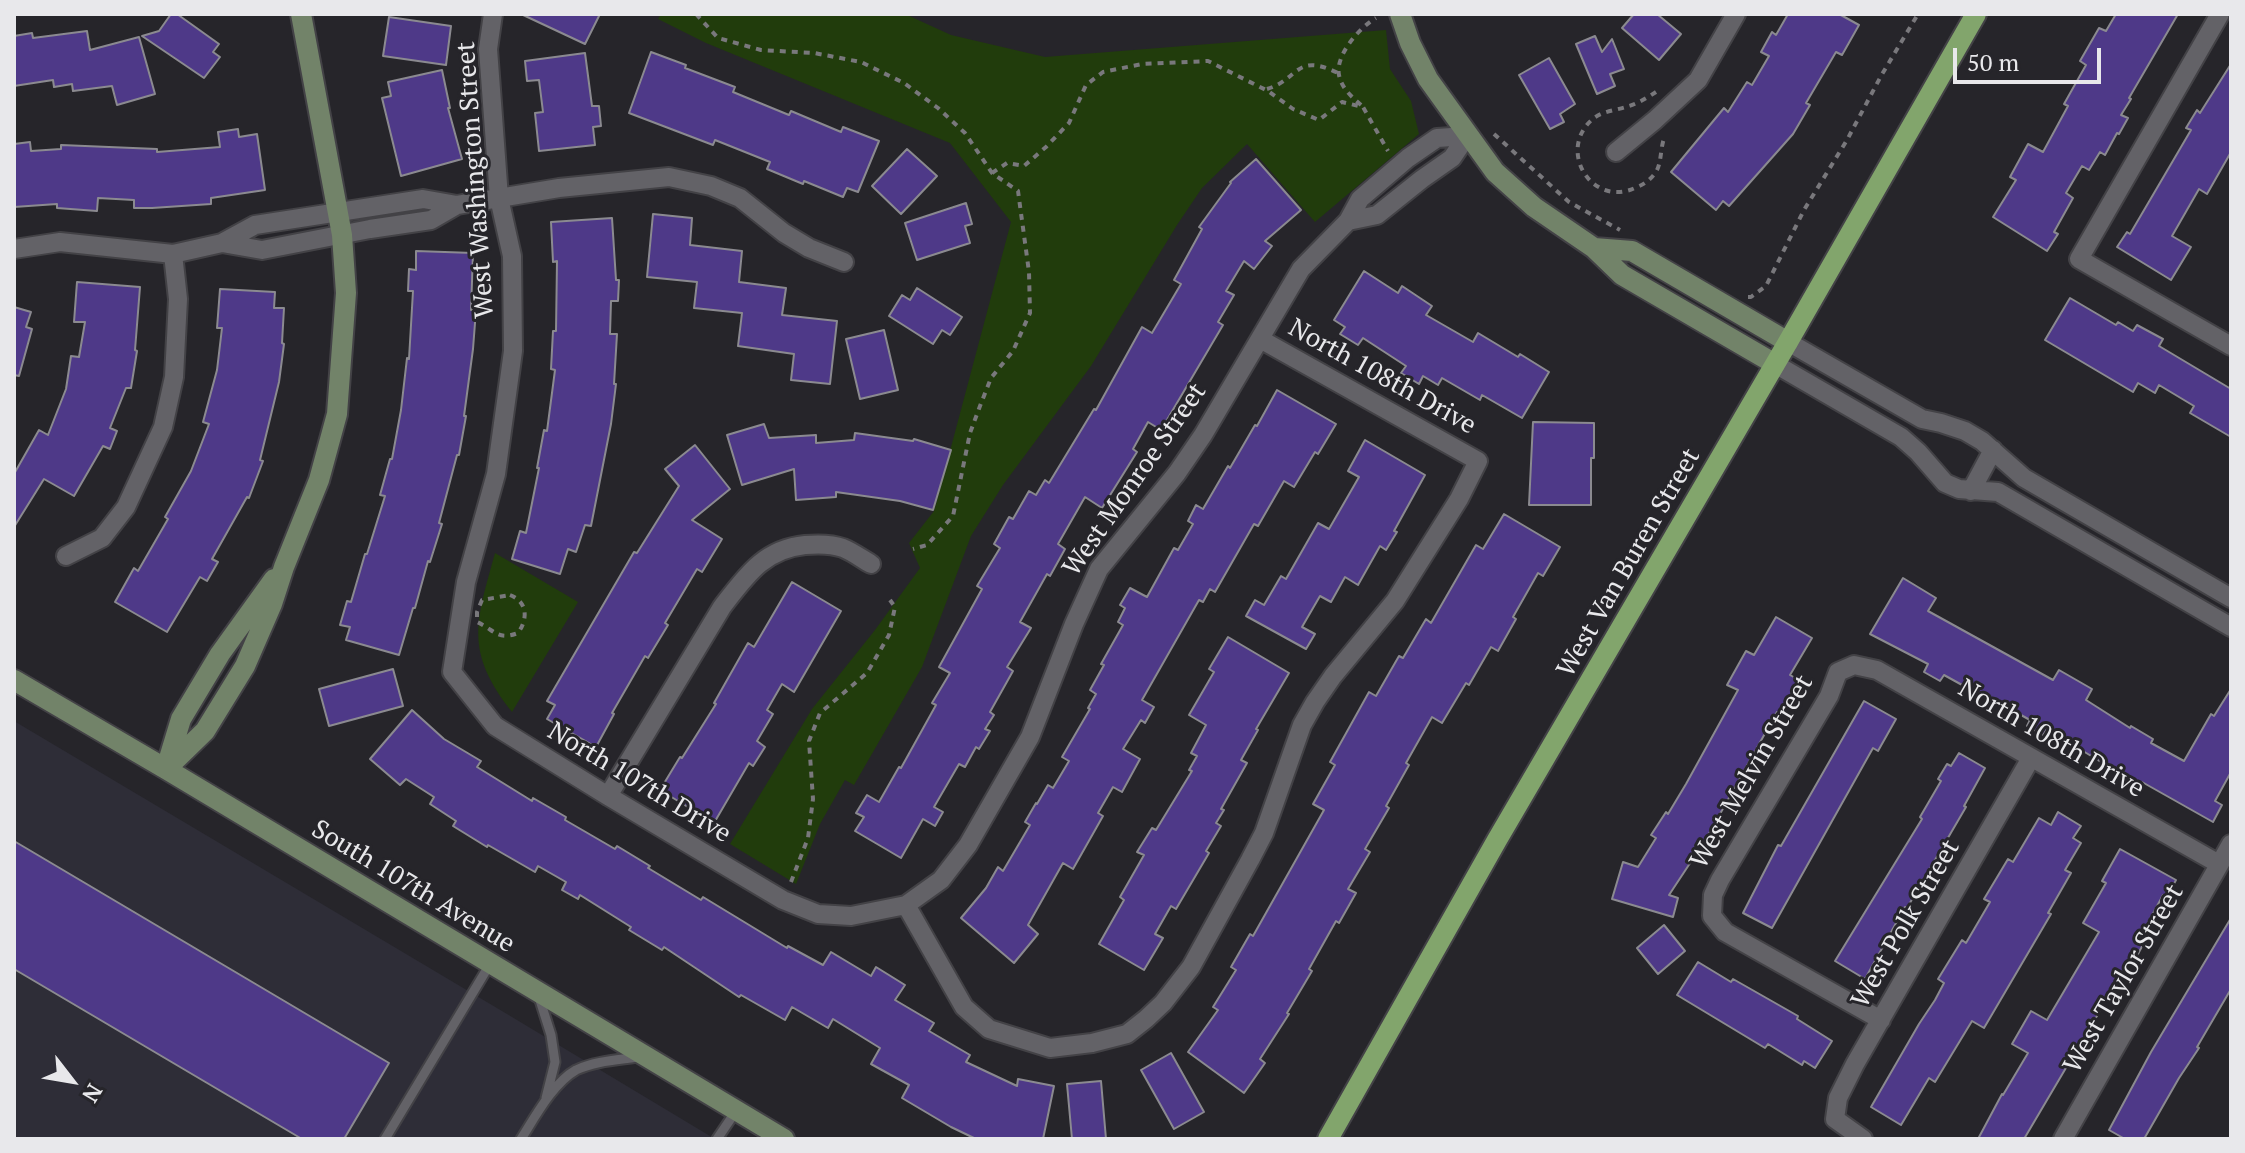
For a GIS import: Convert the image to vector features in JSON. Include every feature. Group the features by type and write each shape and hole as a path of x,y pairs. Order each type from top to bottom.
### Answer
{"main road":[{"name":"West Van Buren Street","path":"1328,1139 1497,840 1976,14"}],"street":[{"path":"166,769 205,731 245,666 319,480 337,414 346,293 342,235 301,14"},
{"name":"West Washington Street","path":"452,672 466,582 496,474 513,351 512,256 499,198 488,49 493,14"},
{"path":"1400,14 1428,79 1495,172 1534,207 1594,248 1622,275 1901,437 1945,483 1959,489 1998,492 2231,627"},
{"path":"1616,152 1698,80 1736,14"},
{"path":"2220,14 2079,259 2231,346"},
{"name":"West Monroe Street","path":"818,914 851,916 906,905 941,880 968,845 1030,737 1099,569 1177,473 1301,269 1348,221 1360,199 1408,158 1437,138 1467,136"},
{"path":"14,249 60,242 173,254 222,243 255,225 423,199 457,205 559,188 669,177 711,186 740,198 784,233 809,248 844,262"},
{"path":"222,243 262,250 431,220 457,205"},
{"path":"1594,248 1632,251 1922,419 1965,431 1982,441 2024,478 2231,598"},
{"path":"66,556 102,538 126,507 163,427 174,377 178,299 173,254"},
{"name":"North 108th Drive","path":"906,905 964,1007 989,1029 1050,1048 1092,1043 1127,1034 1163,1003 1191,967 1264,833 1302,725 1315,702 1395,601 1459,499 1478,461 1260,339"},
{"path":"1971,491 1993,450"},
{"path":"2070,534 2083,512"},
{"path":"608,796 722,607 744,578 767,556 793,547 817,544 841,547 871,564"},
{"name":"North 108th Drive","path":"1854,665 1877,670 2219,864"},
{"name":"West Melvin Street","path":"1854,665 1838,672 1829,696 1720,880 1713,895 1712,916 1725,932 1881,1020"},
{"name":"North 107th Drive","path":"452,672 495,726 783,900 818,914"},
{"name":"South 107th Avenue","path":"14,680 784,1139"},
{"name":"West Polk Street","path":"1863,1139 1835,1119 1838,1098 2031,758"},
{"name":"West Taylor Street","path":"2066,1138 2231,844"}],"lane":[{"path":"385,1139 490,964"},
{"path":"537,992 551,1035 555,1062 546,1098"},
{"path":"521,1139 546,1098 575,1071 596,1063 644,1056"},
{"path":"717,1139 736,1111"}],"path":[{"path":"696,14 718,38 761,50 814,53 861,62 904,83 965,133 992,173 1018,191 1029,272 1030,313 1013,351 991,378 980,406 970,433 953,516 927,545 913,549"},
{"path":"1739,296 1751,297 1766,286 1804,210 1918,14"},
{"path":"1376,18 1357,32 1343,55 1338,73 1346,92 1363,107 1393,158"},
{"path":"992,173 1007,163 1024,166 1046,147 1069,123 1086,85 1103,72 1142,64 1208,61 1265,90 1293,109 1319,120 1342,102 1363,107"},
{"path":"1265,90 1281,85 1304,64 1323,66 1338,73"},
{"path":"1488,126 1498,139 1569,202 1622,231"},
{"path":"482,600 510,595 522,603 525,616 522,628 513,635 497,635 483,625"},
{"path":"790,883 808,838 813,799 809,741 820,713 867,673 889,635 895,607 890,600"}],"shaded area":[{"path":"14,721 507,1014 715,1139 14,1139"}],"green space":[{"path":"661,14 905,14 951,35 1045,57 1386,30 1390,69 1411,101 1419,134 1315,222 1247,144 1202,188 1091,366 1003,485 971,536 922,667 854,785 845,780 820,824 796,884 730,844 812,709 920,568 909,543 934,511 1011,222 950,143 706,43 658,19"},
{"path":"495,553 578,602 512,712 486,671 478,636 483,598"}],"building":[{"path":"171,14 177,14 219,44 213,52 220,57 204,78 142,36 159,31"},
{"path":"521,14 600,14 585,44"},
{"path":"1634,14 1657,14 1681,34 1659,60 1622,28"},
{"path":"1788,14 1839,14 1859,25 1842,55 1836,52 1806,103 1810,105 1793,134 1729,206 1723,201 1716,210 1671,172 1724,108 1728,112 1747,82 1752,85 1769,56 1761,52 1772,32 1776,35"},
{"path":"2116,14 2178,14 2129,98 2121,115 2128,118 2119,134 2105,155 2100,152 2089,170 2082,166 2066,193 2073,198 2047,251 1993,217 2016,180 2010,177 2028,144 2043,152 2068,106 2064,104 2086,65 2080,61 2099,28 2106,31"},
{"path":"389,17 451,26 446,65 383,56"},
{"path":"87,31 90,50 139,37 155,94 117,105 112,86 73,91 72,84 54,87 53,80 14,86 14,36 32,33 33,38"},
{"path":"1595,36 1602,52 1612,39 1624,69 1610,74 1615,86 1597,94 1576,44"},
{"path":"651,52 735,87 733,92 789,115 791,111 841,132 843,127 879,141 858,192 847,188 843,197 804,181 803,184 767,169 770,162 715,140 713,145 629,113"},
{"path":"585,53 592,106 599,106 601,126 593,127 595,145 539,151 535,113 543,112 539,80 527,81 525,61"},
{"path":"1549,58 1575,104 1560,114 1564,122 1550,129 1519,75"},
{"path":"2231,64 2231,152 2207,194 2199,189 2172,236 2191,247 2171,280 2117,247 2127,232 2130,234 2191,130 2186,128 2197,110 2200,113"},
{"path":"442,70 448,108 462,159 401,176 382,98 391,96 388,82"},
{"path":"238,129 239,137 257,134 265,190 211,198 211,204 152,208 134,208 134,200 98,198 97,211 57,208 57,204 14,207 14,144 30,142 31,151 61,149 61,145 157,149 157,152 220,147 218,132"},
{"path":"907,149 937,176 901,214 872,186"},
{"path":"1256,159 1301,210 1265,241 1272,246 1254,269 1244,261 1226,291 1234,295 1218,322 1223,325 1161,430 1148,422 1133,449 1137,452 1102,508 1085,497 1058,544 1065,549 1020,622 1031,628 1007,667 1013,671 990,712 994,715 985,729 990,731 965,767 959,764 934,807 943,812 935,826 923,819 901,858 855,831 864,817 856,813 867,795 879,802 936,705 932,703 950,673 939,667 982,589 977,586 1000,548 994,544 1009,517 1013,519 1029,491 1036,495 1045,480 1049,483 1096,410 1142,327 1152,333 1181,284 1174,280 1202,229 1199,227 1230,182"},
{"path":"966,203 972,224 965,226 970,243 917,260 905,223"},
{"path":"653,214 692,218 690,245 742,251 739,282 786,288 782,315 837,321 830,384 791,380 794,354 738,346 742,313 694,308 697,282 647,277"},
{"path":"612,218 616,280 619,280 618,301 611,301 610,334 617,334 611,424 591,526 585,525 576,552 568,549 560,574 512,559 520,531 526,533 544,430 547,431 555,370 551,369 553,331 556,331 557,261 553,262 551,222"},
{"path":"416,251 473,253 471,310 476,310 466,416 459,455 439,523 442,524 399,655 346,640 350,627 340,625 347,601 351,602 385,496 380,495 392,459 409,359 413,291 408,291 409,269 416,270"},
{"path":"1364,271 1398,293 1402,286 1432,306 1426,315 1473,342 1478,333 1549,372 1522,418 1482,395 1480,400 1442,378 1438,385 1423,376 1419,384 1401,373 1406,366 1363,338 1358,345 1340,334 1345,327 1334,320"},
{"path":"77,282 140,287 137,351 131,388 126,388 110,428 117,431 110,449 103,446 74,496 44,479 14,527 14,474 39,430 48,435 66,389 71,356 79,357 85,322 74,322"},
{"path":"917,288 962,317 950,335 942,330 933,344 889,316 902,295 910,300"},
{"path":"220,289 275,292 274,308 284,308 284,344 279,382 260,460 263,461 249,498 212,559 218,562 207,581 200,577 167,632 115,602 134,568 138,571 168,519 165,517 191,471 209,424 203,422 217,370 222,328 217,328"},
{"path":"2070,298 2116,325 2118,322 2133,331 2137,325 2163,339 2159,346 2231,389 2231,437 2190,413 2194,406 2159,385 2155,393 2138,383 2133,392 2045,340"},
{"path":"14,307 31,312 26,327 32,329 19,376 14,375"},
{"path":"884,330 898,390 860,399 846,339"},
{"path":"1277,390 1336,424 1294,487 1284,481 1258,526 1254,524 1215,592 1210,589 1203,602 1199,600 1142,700 1154,707 1145,723 1141,720 1123,749 1140,759 1122,792 1113,787 1098,813 1103,816 1073,869 1063,863 1028,925 1038,934 1014,963 961,918 986,888 998,867 1003,871 1030,825 1025,822 1036,803 1048,785 1053,788 1069,761 1062,757 1090,709 1096,694 1090,690 1123,625 1118,622 1125,608 1120,605 1130,588 1147,597 1174,548 1178,550 1193,524 1188,521 1196,505 1203,509"},
{"path":"1533,422 1594,423 1591,505 1529,505"},
{"path":"764,424 769,438 816,435 816,443 854,440 855,433 914,439 951,450 933,510 900,501 836,492 836,497 796,500 794,469 742,485 727,435"},
{"path":"1365,440 1425,475 1394,531 1397,532 1386,550 1380,546 1358,585 1345,577 1331,602 1320,596 1302,627 1315,634 1306,649 1246,616 1255,600 1264,605 1281,576 1286,579 1318,523 1329,529 1359,477 1348,471"},
{"path":"695,445 730,489 692,520 722,539 702,572 697,569 665,623 668,625 648,658 645,656 612,713 596,747 547,719 555,705 547,701 634,552 637,553 679,486 665,469"},
{"path":"1504,514 1560,547 1543,576 1538,573 1498,651 1491,647 1442,723 1432,717 1406,763 1409,765 1386,806 1389,808 1365,849 1370,852 1348,889 1356,893 1309,969 1312,971 1289,1014 1260,1059 1265,1063 1244,1093 1188,1052 1218,1010 1213,1007 1236,970 1231,967 1250,934 1253,936 1324,810 1313,804 1335,765 1330,762 1369,692 1376,696 1399,656 1403,658 1426,619 1431,623 1476,545 1483,549"},
{"path":"1903,578 1936,598 1928,611 2053,680 2059,670 2092,689 2086,700 2184,761 2211,714 2214,716 2231,689 2231,772 2215,801 2222,805 2213,822 2142,782 2140,784 2047,729 2043,735 2027,726 2030,720 1983,694 1944,675 1940,681 1924,672 1928,664 1870,634"},
{"path":"792,582 841,611 794,692 782,684 767,710 773,714 757,741 765,747 753,766 749,763 714,823 660,790 716,704 748,643 754,647"},
{"path":"1776,617 1812,638 1790,675 1799,680 1780,714 1777,712 1706,839 1669,895 1678,898 1673,917 1612,899 1623,862 1638,867 1656,838 1651,835 1686,784 1738,690 1727,685 1746,651 1754,655"},
{"path":"1228,637 1289,673 1241,760 1247,763 1221,809 1224,810 1216,823 1221,826 1206,851 1209,853 1176,909 1171,906 1155,934 1163,938 1144,970 1099,944 1124,900 1120,897 1144,855 1137,852 1152,828 1156,830 1192,771 1189,770 1197,756 1191,753 1206,725 1189,715 1214,672 1209,669"},
{"path":"393,669 403,706 329,726 319,689"},
{"path":"1864,701 1896,719 1878,751 1873,748 1772,928 1743,913 1778,845 1781,846"},
{"path":"412,710 444,739 481,761 477,767 787,948 823,965 831,952 871,976 876,967 905,985 895,1000 934,1023 929,1031 970,1055 966,1062 1017,1086 1018,1079 1054,1086 1043,1139 976,1139 951,1127 902,1098 909,1085 871,1064 880,1048 833,1019 828,1028 792,1007 785,1020 741,995 739,997 664,947 662,950 629,930 631,927 580,895 578,899 562,890 566,882 538,866 535,872 453,826 456,821 430,804 434,797 406,779 400,785 370,759"},
{"path":"1959,753 1985,768 1966,807 1865,979 1835,961 1922,819 1920,817 1941,781 1938,779 1947,764 1951,766"},
{"path":"2058,812 2081,826 2073,838 2081,843 2065,870 2071,873 2048,913 2051,914 1984,1028 1972,1021 1935,1082 1929,1078 1901,1125 1871,1107 1944,983 1938,979 1962,940 1966,943 1990,902 1984,899 2008,859 2013,862 2039,818 2051,825"},
{"path":"14,841 389,1063 344,1139 302,1139 14,969"},
{"path":"2120,849 2176,880 2167,897 2163,895 2142,934 2147,937 2138,954 2134,952 2083,1040 2087,1043 2077,1059 2073,1056 2024,1139 1978,1139 2028,1053 2012,1044 2031,1011 2047,1020 2099,932 2083,923 2106,883 2102,881"},
{"path":"2231,918 2231,989 2144,1139 2125,1139 2109,1130 2151,1052"},
{"path":"1664,925 1685,951 1658,974 1637,948"},
{"path":"1698,962 1798,1016 1797,1019 1832,1041 1815,1068 1804,1061 1802,1065 1768,1044 1765,1048 1677,995"},
{"path":"1171,1053 1204,1112 1174,1129 1141,1070"},
{"path":"1101,1081 1106,1139 1072,1139 1067,1084"}]}
